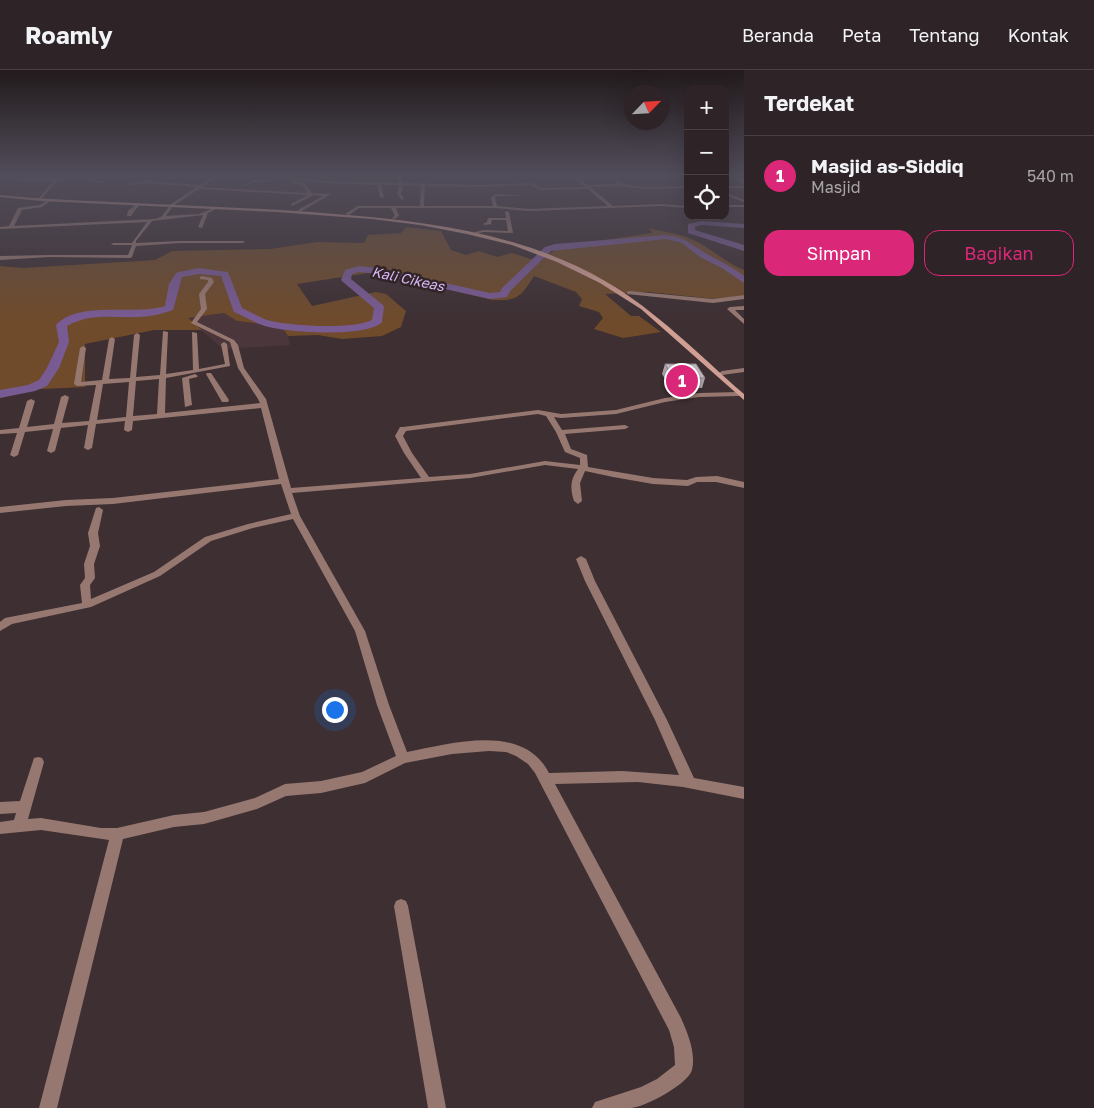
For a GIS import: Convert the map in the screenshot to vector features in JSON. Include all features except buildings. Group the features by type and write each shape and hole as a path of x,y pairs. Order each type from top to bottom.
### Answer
{"main road":[{"path":"425,224 527,247"},
{"path":"428,224 477,233 527,247 600,276 650,308 742,394"},
{"path":"563,260 625,294 721,375"}],"street":[{"path":"0,228 83,224"},
{"path":"0,258 49,256 128,258 132,255 133,244 148,224"},
{"path":"477,233 484,231 512,232 510,224"},
{"path":"113,244 243,242"},
{"path":"202,278 210,279 212,282 202,294 203,311 194,323 232,341 235,345 241,368 262,400 296,516 360,631 402,758"},
{"path":"629,293 713,301 744,298"},
{"path":"744,308 730,309 744,322"},
{"path":"161,416 165,332"},
{"path":"194,333 196,372"},
{"path":"128,430 137,335"},
{"path":"88,448 112,339"},
{"path":"83,348 76,383 163,377 227,366 224,344"},
{"path":"188,405 185,378 241,368"},
{"path":"721,375 744,370"},
{"path":"209,374 225,400"},
{"path":"427,480 408,454 399,436 403,429 538,412 561,416 616,412 666,400 699,395 742,394"},
{"path":"51,451 66,397"},
{"path":"14,456 31,400"},
{"path":"0,432 264,405"},
{"path":"549,415 560,432 568,450 584,456 584,467 574,481 578,500"},
{"path":"560,432 625,427"},
{"path":"0,510 286,486 427,480 470,476 545,463 584,467 613,475 652,481 688,483 696,480 717,479 729,484 744,485"},
{"path":"87,605 85,585 90,579 89,564 95,546 93,533 99,510"},
{"path":"0,627 9,621 87,605 157,574 208,539 251,526 296,516"},
{"path":"581,559 662,720 689,781"},
{"path":"0,828 41,824 101,834 117,834 174,821 204,818 257,803 285,790 320,787 345,782 365,776 402,758 493,744 502,745 523,753 532,759 545,779 675,1024 684,1047 683,1070 667,1084 644,1096 601,1108"},
{"path":"19,826 38,762"},
{"path":"545,779 621,776 689,781 744,793"},
{"path":"0,808 24,806"},
{"path":"48,1108 117,834"},
{"path":"401,906 437,1108"}],"shaded area":[{"path":"406,227 441,231 451,250 466,255 479,251 497,257 512,253 540,262 548,254 564,246 652,233 649,228 691,239 744,270 744,295 716,299 648,292 605,294 631,316 639,316 661,332 623,338 594,329 603,318 599,312 579,306 582,299 576,292 534,276 518,296 509,299 493,300 383,274 368,273 297,284 312,306 376,292 386,294 406,311 401,327 382,336 342,339 318,335 288,336 281,326 237,321 224,313 188,318 202,330 154,330 85,344 85,387 0,391 0,266 23,268 155,260 172,251 270,249 317,242 364,243 368,235 401,233"},
{"path":"224,313 237,321 281,326 288,336 290,345 223,349 187,318"}],"waterway":[{"name":"Kali Cikeas","path":"696,224 691,226 691,231 744,248"},
{"name":"Kali Cikeas","path":"722,224 744,226"},
{"name":"Kali Cikeas","path":"0,394 31,388 43,383 53,368 64,342 61,325 71,319 93,314 152,313 169,308 174,284 179,275 199,271 225,274 238,310 266,323 325,330 367,327 377,322 379,307 346,280 348,272 359,269 378,271 490,296 504,295 505,290 548,249 666,237 685,242 744,280"}],"place":[{"name":"Masjid as-Siddiq","path":"682,381"}]}
